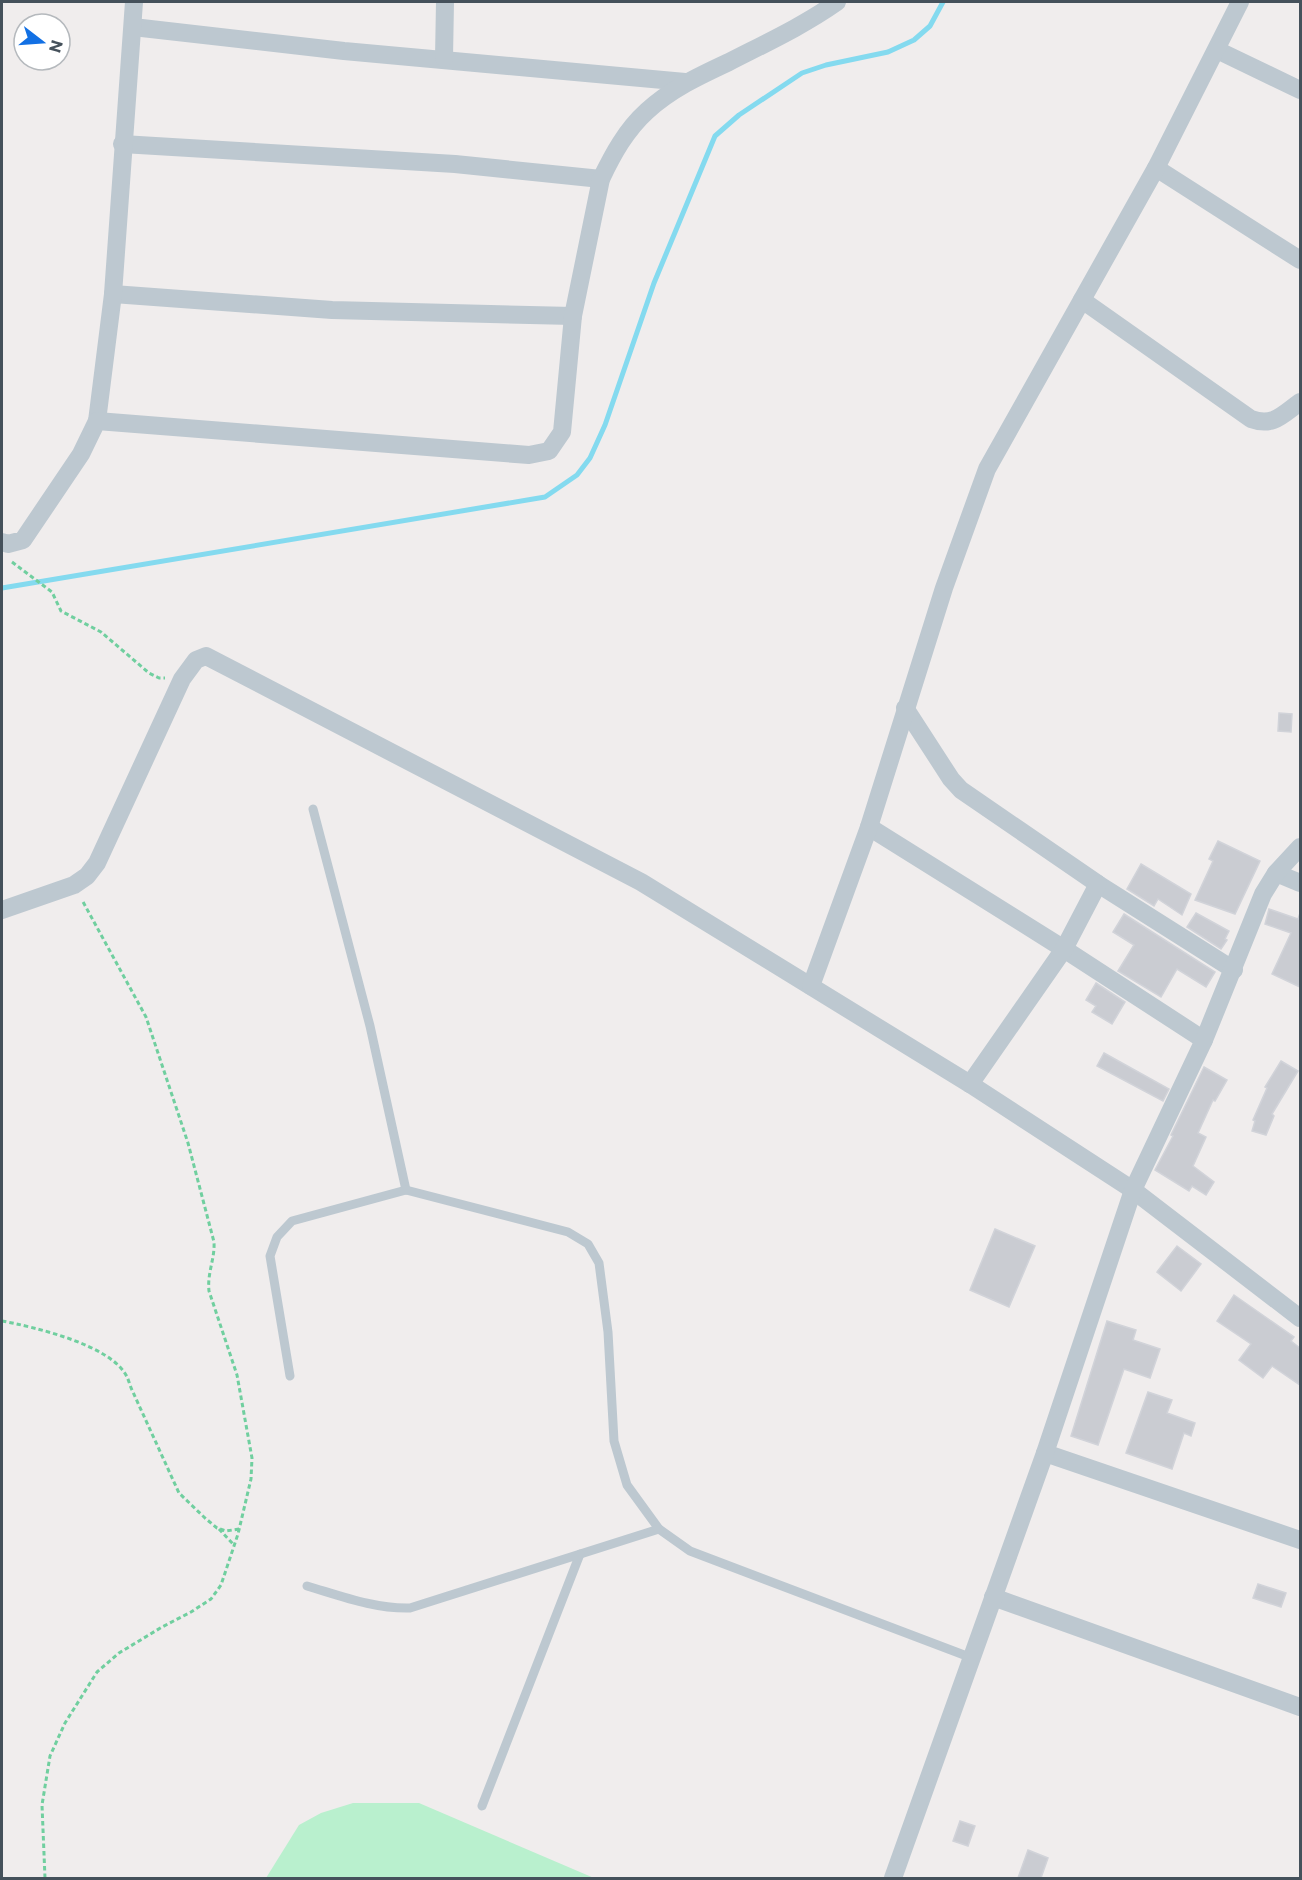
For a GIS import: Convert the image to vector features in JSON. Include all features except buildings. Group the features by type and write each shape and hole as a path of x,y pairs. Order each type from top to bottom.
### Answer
{"street":[{"path":"2,542 23,540 81,454 97,421 113,294 134,2"},
{"path":"444,58 445,2"},
{"path":"97,421 529,455 549,451 562,432 573,316 601,179 626,134 645,112 685,82 809,21 837,2"},
{"path":"811,986 869,827 944,588 987,469 1156,168 1240,2"},
{"path":"133,27 344,51 444,58 685,82"},
{"path":"1217,50 1300,90"},
{"path":"122,144 456,164 601,179"},
{"path":"1156,168 1300,260"},
{"path":"113,294 332,310 573,316"},
{"path":"1082,300 1251,419 1260,423 1270,423 1300,402"},
{"path":"2,910 74,885 87,876 97,864 184,676 196,660 206,656 641,882 970,1084 1133,1190 1300,1318"},
{"path":"905,708 951,779 961,790 1098,884 1234,970"},
{"path":"869,827 1065,949 1204,1040"},
{"path":"893,1878 1045,1453 1133,1190 1204,1040 1263,894 1276,873 1300,847"},
{"path":"1276,873 1300,883"},
{"path":"970,1084 1065,949 1098,884"},
{"path":"1045,1453 1300,1540"},
{"path":"993,1597 1300,1707"}],"lane":[{"path":"313,809 370,1026 406,1190"},
{"path":"290,1377 270,1257 277,1237 292,1221 406,1190 568,1232 588,1244 599,1263 608,1332 614,1441 627,1485 659,1529 690,1551 972,1658"},
{"path":"307,1586 377,1606 410,1608 659,1529"},
{"path":"482,1806 580,1554"}],"path":[{"path":"12,561 52,592 62,611 100,632 150,673 159,678 184,676"},
{"path":"45,1878 42,1805 50,1756 65,1723 97,1672 119,1653 211,1599 221,1585 239,1529 251,1479 252,1458 237,1375 209,1291 207,1278 215,1252 214,1242 188,1143 146,1017 74,885"},
{"path":"2,1321 64,1337 95,1350 117,1364 127,1376 179,1493 234,1545"},
{"path":"218,1528 226,1531 239,1529"}],"green space":[{"path":"353,1803 419,1803 594,1878 266,1878 299,1825 321,1813"}],"waterway":[{"path":"2,588 545,497 577,475 590,458 605,425 654,283 715,136 739,115 802,73 826,65 888,52 914,40 930,26 943,2"}]}
